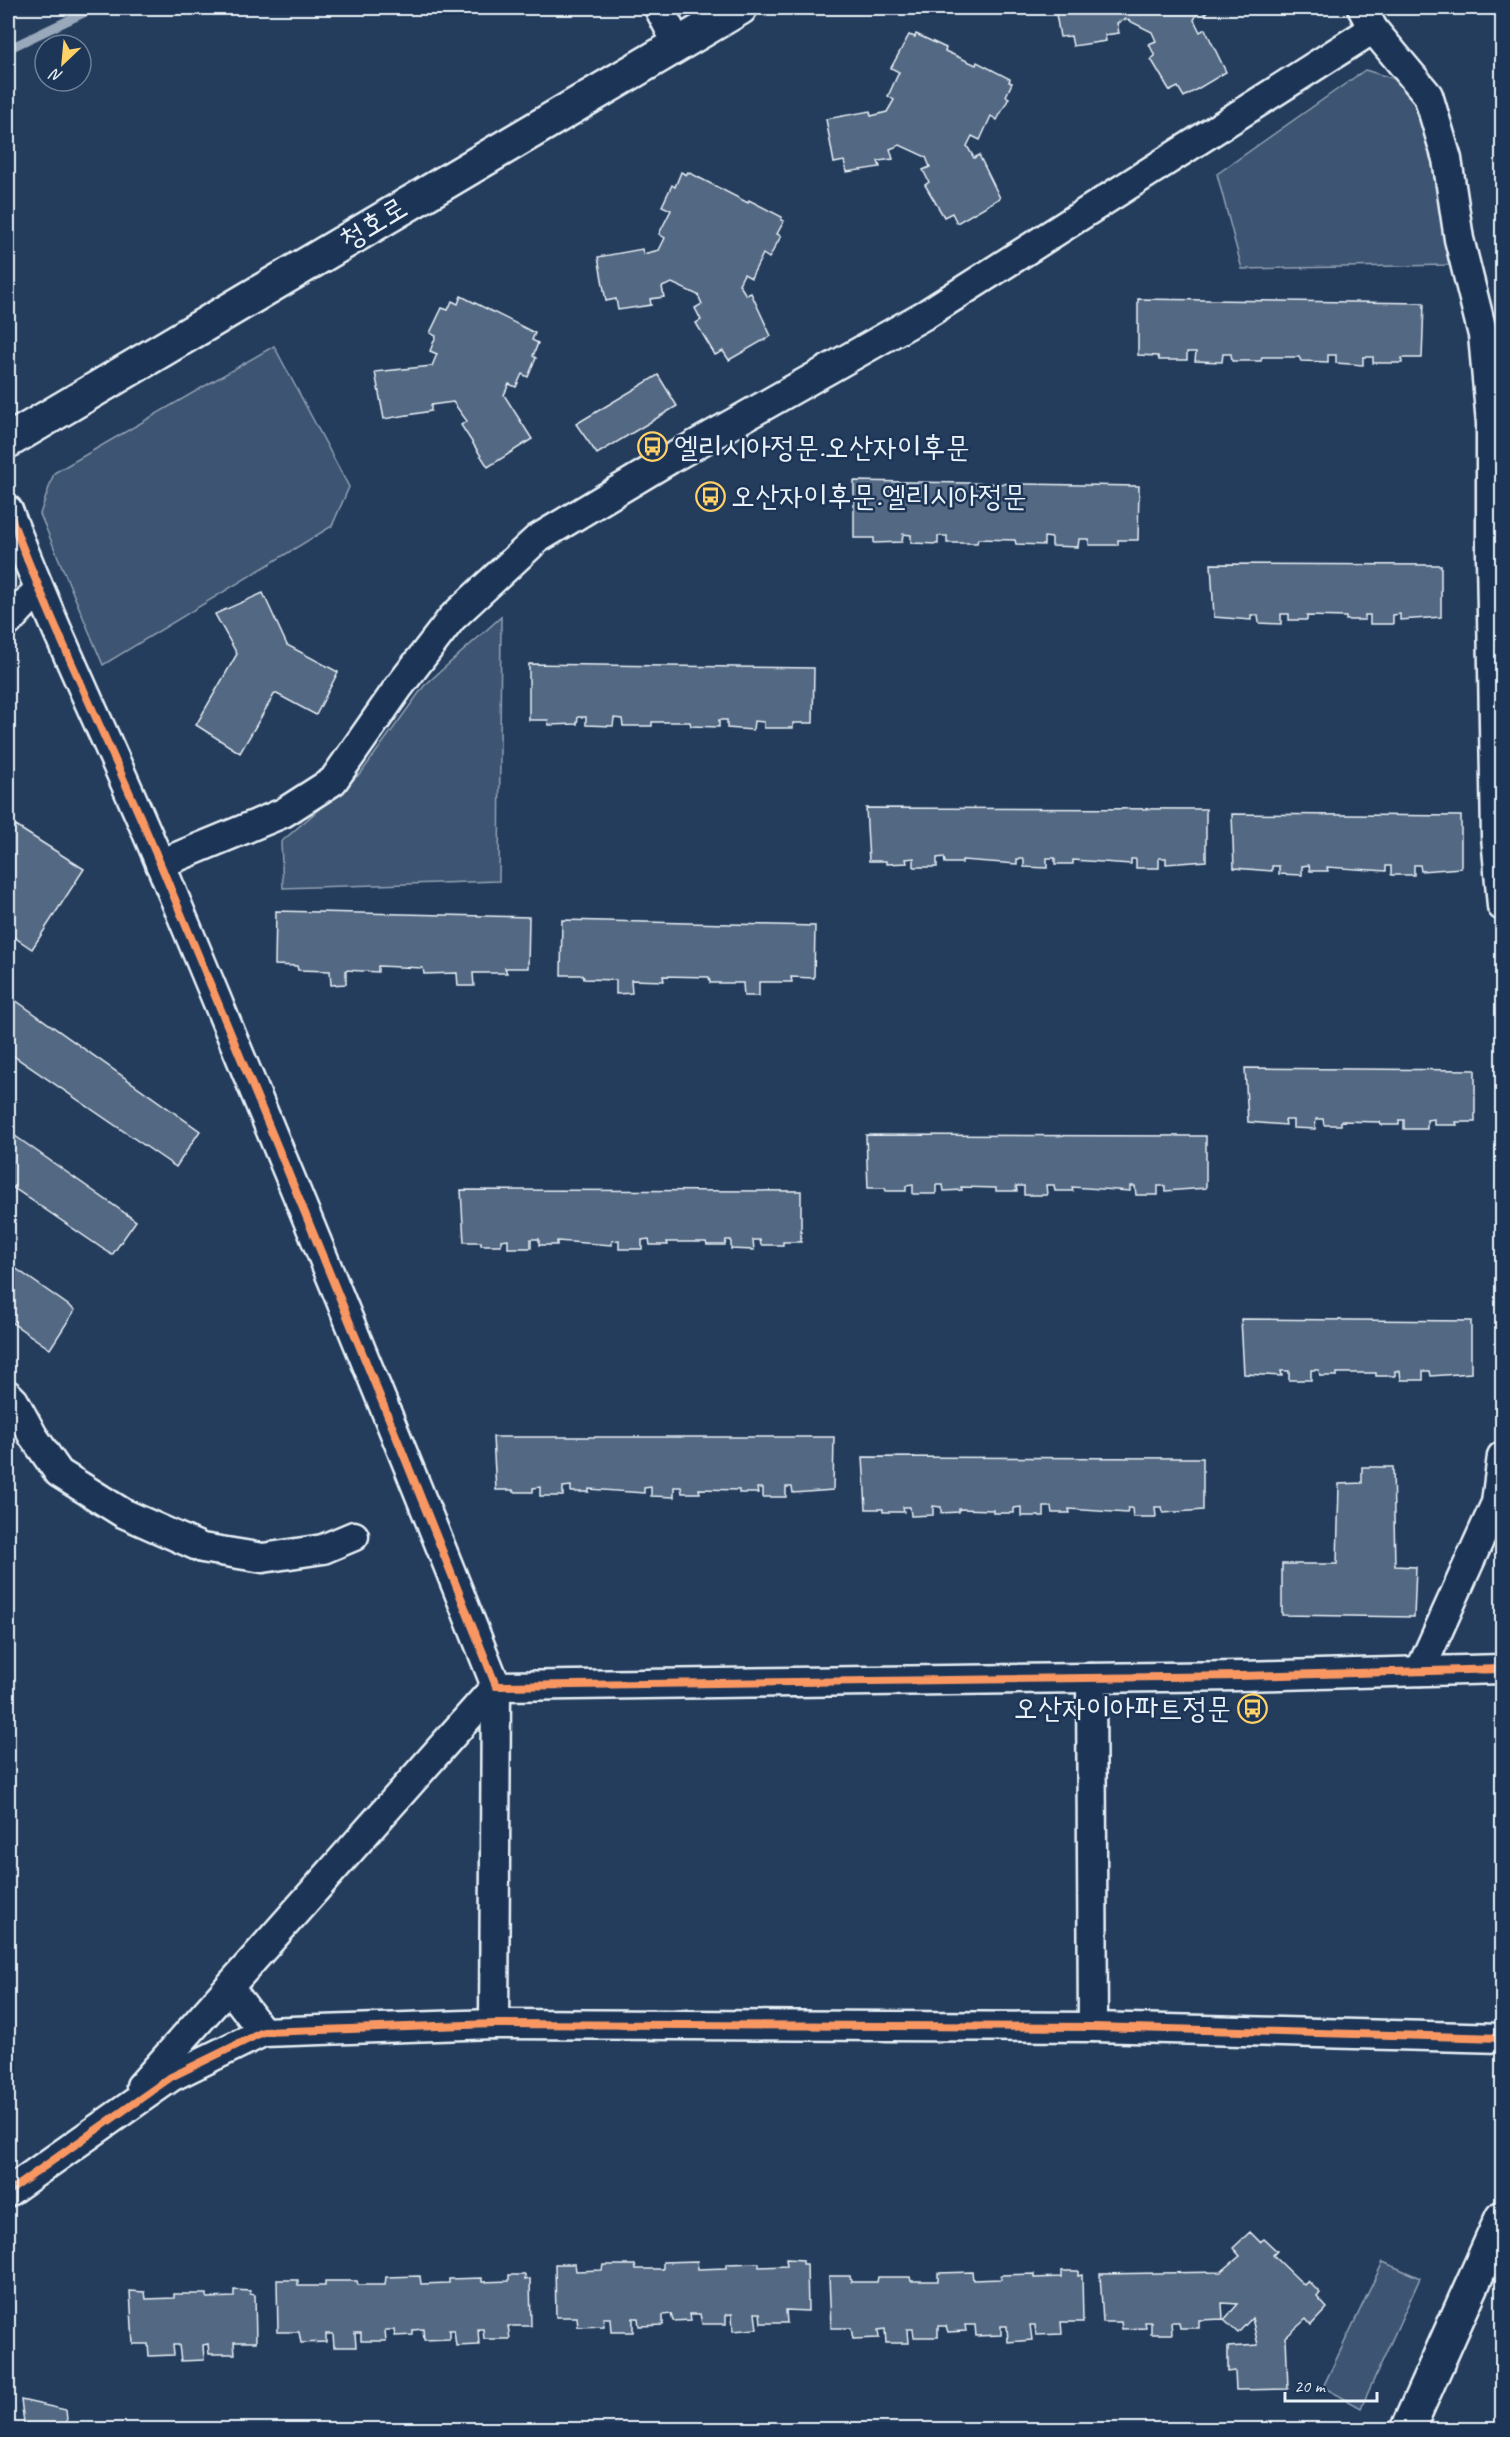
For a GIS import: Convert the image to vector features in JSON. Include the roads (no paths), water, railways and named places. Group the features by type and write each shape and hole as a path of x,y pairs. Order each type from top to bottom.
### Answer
{"street":[{"path":"659,8 677,43"},
{"name":"청호로","path":"8,441 677,43 740,8"},
{"path":"160,864 283,813 333,780 398,688 452,618 537,539 670,459 928,313 1368,18 1428,96 1447,159 1460,239 1483,335 1491,423 1497,540 1496,836 1503,906"},
{"path":"8,510 38,590 160,864 427,1510 496,1686 494,2024"},
{"path":"8,622 38,590"},
{"path":"8,1395 14,1401 33,1436 60,1473 123,1513 202,1548 264,1558 323,1549 354,1536"},
{"path":"1420,1671 1496,1503 1503,1456"},
{"path":"114,2117 496,1686 1091,1678 1503,1669"},
{"path":"1091,1678 1093,2027"},
{"path":"229,1987 263,2032"},
{"path":"8,2192 171,2077 263,2032 494,2024 1093,2027 1503,2038"},
{"path":"1407,2430 1503,2218"}],"waterway":[{"path":"8,49 94,8"}],"place":[{"name":"엘리시아정문.오산자이후문","path":"653,447"},
{"name":"오산자이후문.엘리시아정문","path":"710,496"},
{"name":"오산자이아파트정문","path":"1252,1708"}]}
